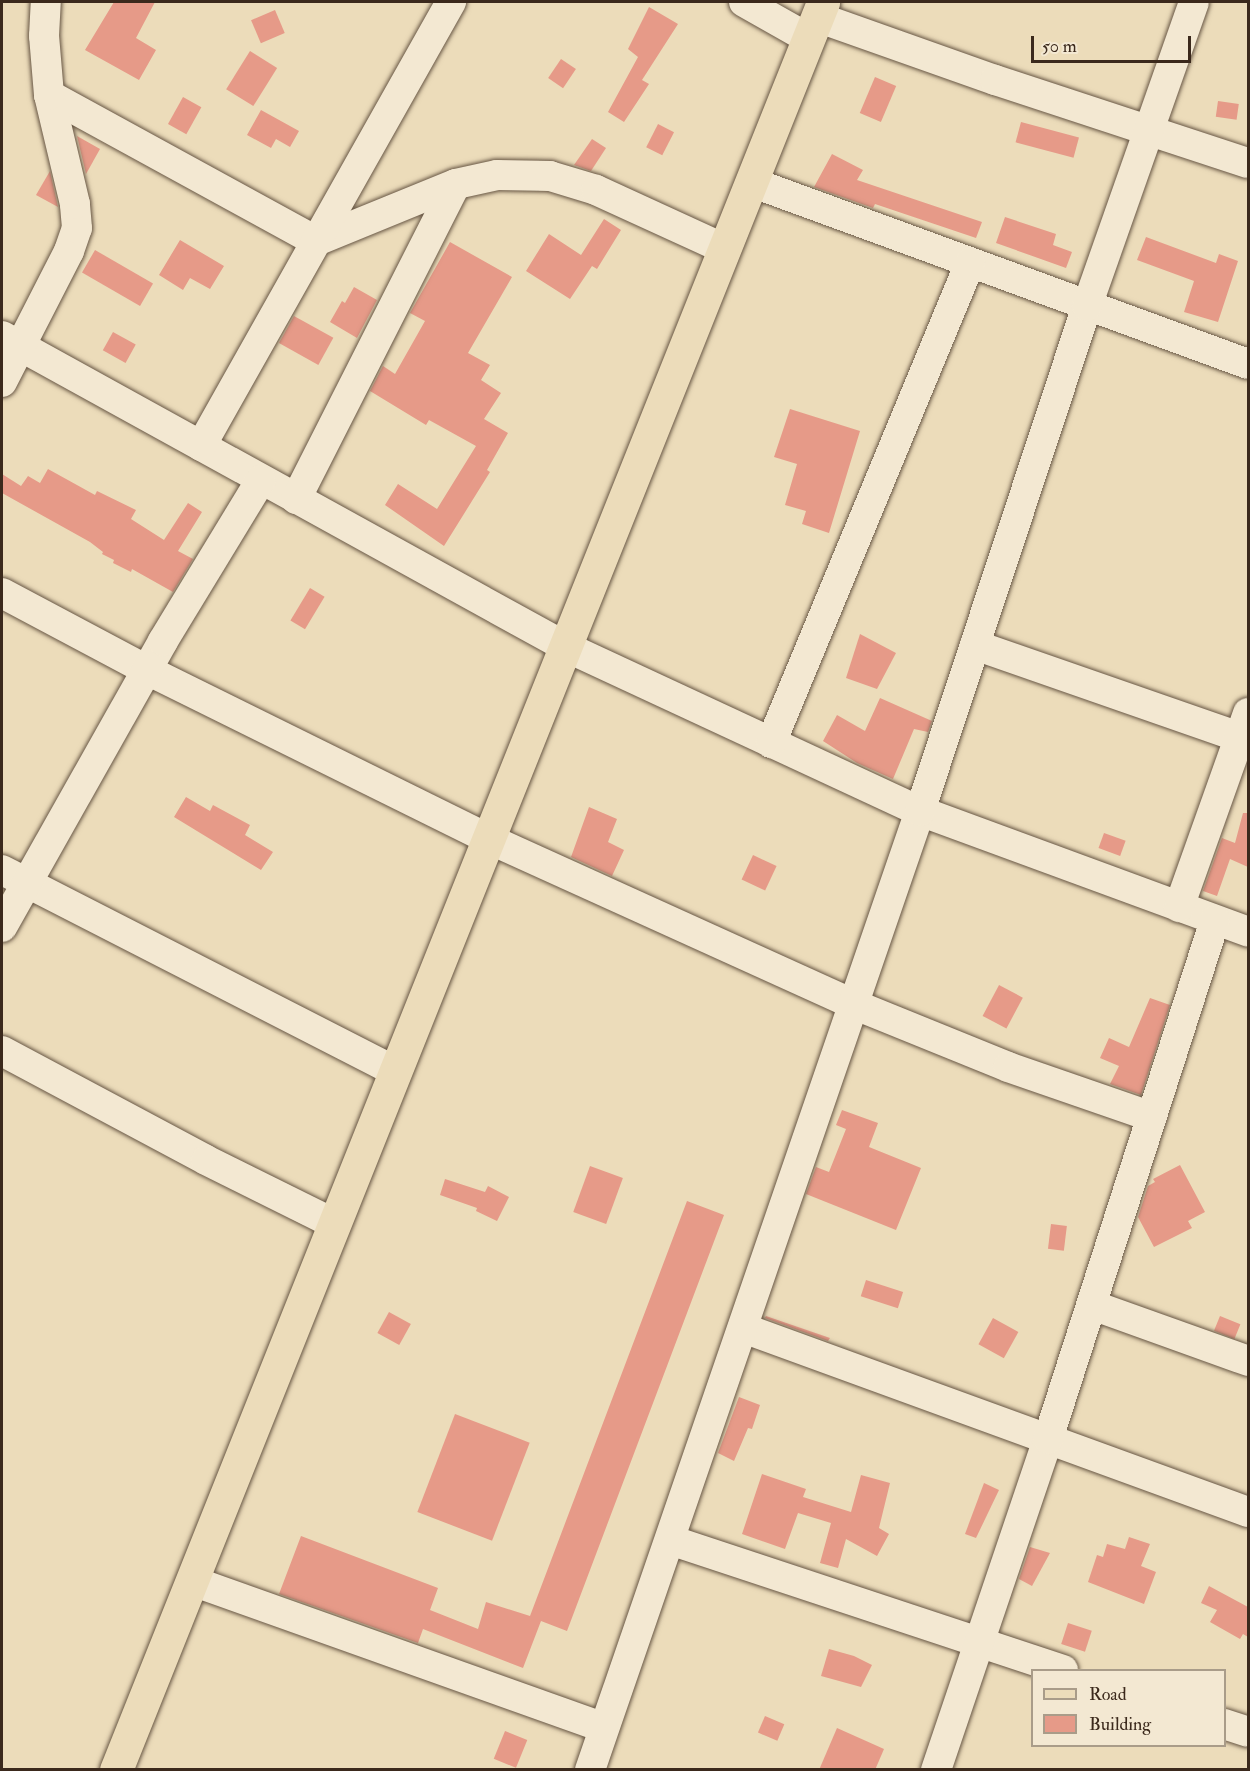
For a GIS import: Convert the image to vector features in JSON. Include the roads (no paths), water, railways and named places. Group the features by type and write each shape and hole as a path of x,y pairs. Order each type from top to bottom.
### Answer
{"main road":[{"path":"122,1768 192,1581 816,19"}],"street":[{"path":"2,382 11,342 69,251 76,228 75,204 49,95 44,36 46,2"},
{"path":"201,446 451,2"},
{"path":"744,2 816,19 1248,163"},
{"path":"590,1770 920,811 1087,306 1194,2"},
{"path":"49,95 316,241"},
{"path":"316,241 456,184 498,175 550,176 596,190 725,249"},
{"path":"751,182 1248,364"},
{"path":"296,499 456,184"},
{"path":"771,743 970,263"},
{"path":"11,342 566,647 920,811 1248,932"},
{"path":"2,927 14,877 147,670 261,480"},
{"path":"2,593 147,670 489,839 853,1004 1008,1067 1152,1118"},
{"path":"975,645 1246,730 1179,907"},
{"path":"14,877 396,1072"},
{"path":"936,1770 981,1643 1092,1305 1215,920"},
{"path":"2,1051 206,1160 335,1224"},
{"path":"1092,1305 1248,1361"},
{"path":"743,1328 1248,1512"},
{"path":"670,1540 1057,1669"},
{"path":"192,1581 604,1728"},
{"path":"1226,1726 1248,1732"}]}
